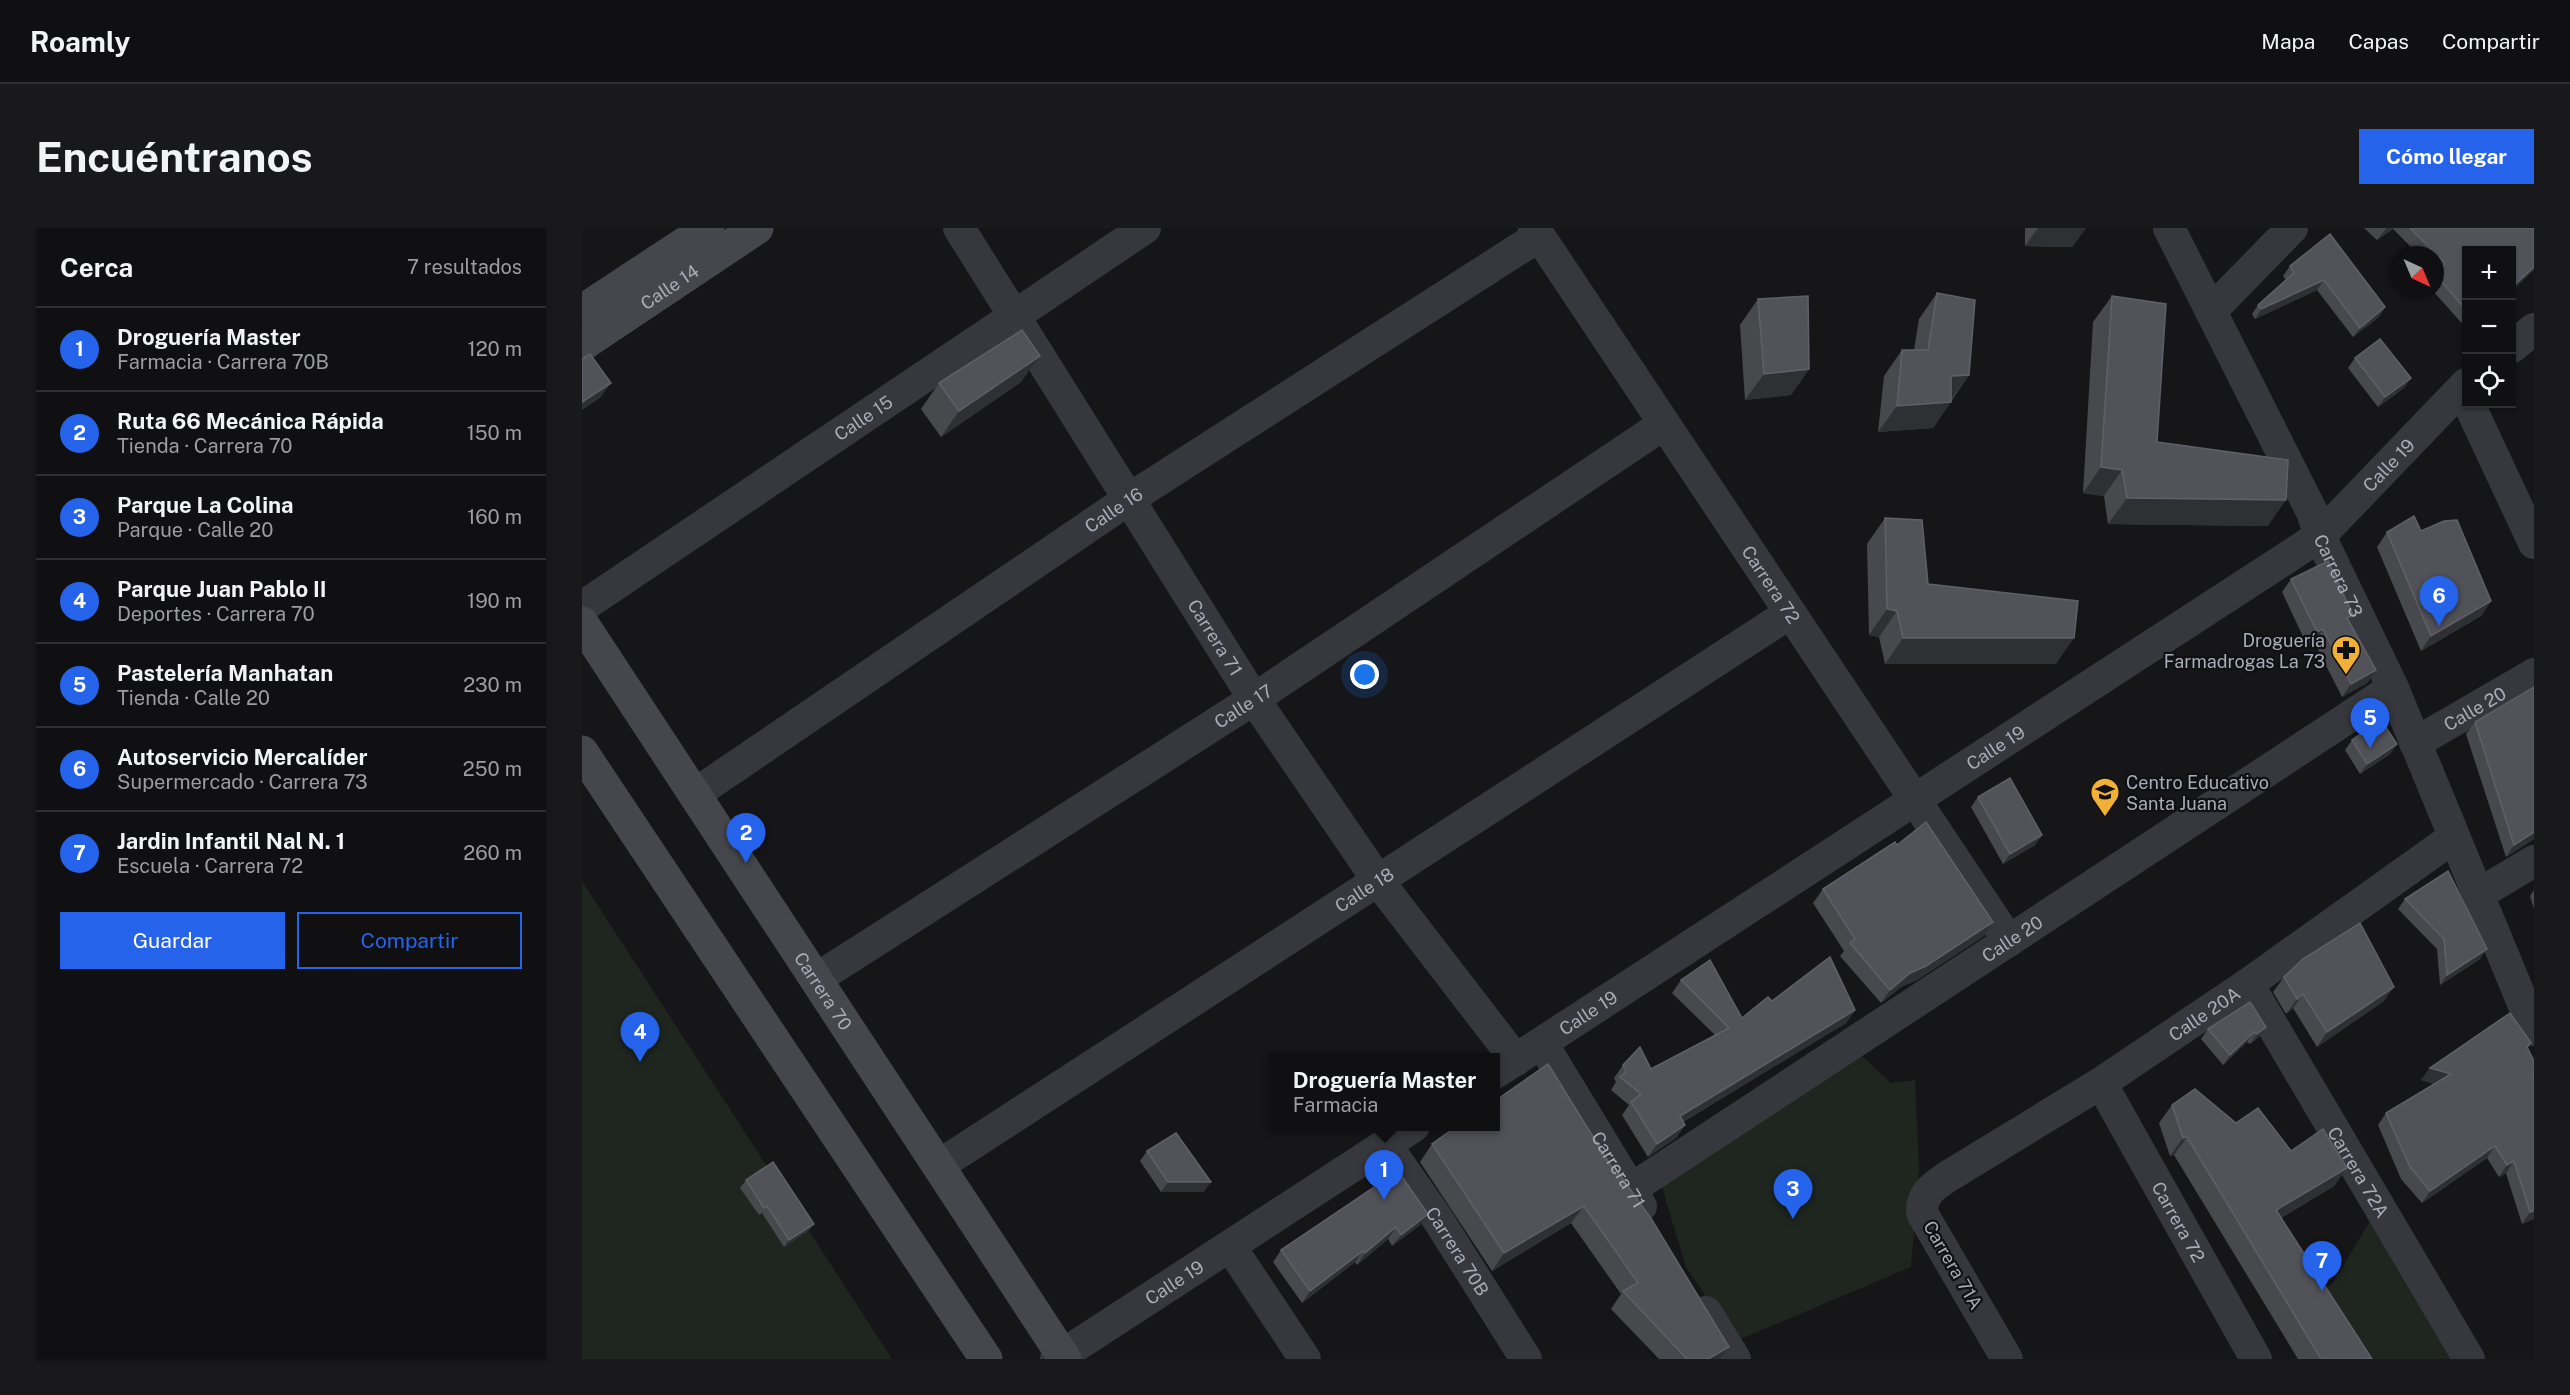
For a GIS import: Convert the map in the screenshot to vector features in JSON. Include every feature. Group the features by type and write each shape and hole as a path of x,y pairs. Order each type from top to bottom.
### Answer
{"main road":[{"name":"Calle 14","path":"582,311 708,228"},
{"name":"Calle 14","path":"582,345 757,228"},
{"name":"Carrera 70","path":"582,622 1061,1358"},
{"path":"582,752 986,1359"}],"street":[{"name":"Carrera 71","path":"959,228 1254,699 1495,1053"},
{"name":"Calle 15","path":"582,607 1144,228"},
{"name":"Carrera 73","path":"2169,228 2312,512 2320,536 2393,688 2534,1030"},
{"path":"2211,311 2287,230"},
{"name":"Carrera 72","path":"1537,232 2008,941"},
{"name":"Calle 16","path":"695,794 1129,499 1537,232"},
{"path":"2516,343 2534,329"},
{"name":"Calle 19","path":"1505,1067 2320,536 2462,397"},
{"path":"2473,408 2534,543"},
{"name":"Calle 17","path":"816,979 1254,699 1664,424"},
{"name":"Calle 18","path":"938,1166 1790,613"},
{"name":"Calle 20","path":"2415,743 2534,674"},
{"name":"Calle 20","path":"1631,1189 2393,688"},
{"name":"Calle 20A","path":"1947,1177 2101,1083 2248,984 2454,837"},
{"path":"2479,894 2534,861"},
{"name":"Carrera 72A","path":"2248,984 2469,1359"},
{"name":"Carrera 71","path":"1542,1043 1655,1229"},
{"name":"Carrera 72","path":"2101,1083 2256,1359"},
{"name":"Calle 19","path":"1061,1358 1406,1131"},
{"name":"Carrera 70B","path":"1386,1144 1437,1218 1526,1359"},
{"name":"Carrera 71A","path":"1947,1177 1926,1193 1922,1203 1922,1213 2007,1359"},
{"path":"1230,1246 1305,1359"},
{"path":"1692,1289 1735,1359"}],"shaded area":[{"path":"582,881 892,1359 582,1359"},
{"path":"1862,1056 1891,1083 1915,1080 1919,1169 1911,1267 1736,1341 1686,1267 1657,1171 1822,1063"},
{"path":"2374,1214 2462,1359 2348,1359 2309,1299 2333,1283"}],"building":[{"path":"2410,228 2534,228 2534,267 2516,283 2516,246 2462,246 2462,305 2444,284 2444,246 2428,246"},
{"path":"2330,234 2385,307 2360,328 2324,280 2261,309 2258,305 2294,273 2290,266"},
{"path":"1937,293 1975,300 1969,375 1951,376 1951,402 1897,406 1902,350 1928,350"},
{"path":"1808,296 1809,369 1764,374 1758,299"},
{"path":"2112,296 2166,304 2157,442 2288,460 2286,500 2127,498 2122,470 2101,467"},
{"path":"1022,330 1040,356 959,411 939,383"},
{"path":"2380,339 2411,378 2385,397 2355,358"},
{"path":"590,354 611,383 582,402 582,359"},
{"path":"2414,516 2421,531 2444,521 2457,520 2491,601 2431,636 2387,532"},
{"path":"1885,518 1922,520 1928,584 2078,601 2074,638 1903,638 1897,611 1887,609"},
{"path":"2328,561 2353,615 2347,618 2376,670 2351,684 2323,629 2317,632 2291,579"},
{"path":"2534,687 2534,832 2514,845 2475,722"},
{"path":"2381,720 2397,744 2367,764 2352,740"},
{"path":"2010,778 2042,835 2010,854 1978,797"},
{"path":"1926,822 1993,922 1926,966 1910,973 1890,990 1850,943 1855,939 1823,889 1895,842 1897,845"},
{"path":"2448,871 2487,949 2447,975 2444,939 2405,899"},
{"path":"2360,923 2394,987 2327,1032 2303,994 2297,999 2284,977 2303,959"},
{"path":"1830,957 1855,1010 1680,1116 1685,1125 1657,1144 1631,1102 1641,1094 1620,1077 1626,1072 1623,1065 1640,1047 1651,1069 1729,1028 1681,980 1710,960 1742,1018 1768,997 1772,1001"},
{"path":"2250,1002 2266,1027 2257,1034 2254,1032 2230,1055 2208,1029"},
{"path":"2510,1013 2531,1043 2527,1047 2534,1061 2534,1211 2530,1212 2514,1161 2507,1165 2495,1146 2430,1191 2410,1167 2386,1113 2451,1074 2430,1068"},
{"path":"1548,1064 1613,1169 1615,1168 1652,1220 1729,1347 1708,1359 1687,1359 1623,1291 1638,1283 1584,1206 1504,1253 1432,1144 1450,1131 1500,1131 1500,1098"},
{"path":"2195,1089 2236,1123 2258,1108 2291,1151 2323,1129 2347,1168 2276,1210 2372,1359 2321,1359 2187,1137 2183,1138 2172,1105"},
{"path":"1176,1133 1211,1182 1168,1182 1147,1151"},
{"path":"773,1162 814,1224 789,1240 767,1206 764,1208 746,1180"},
{"path":"1398,1171 1428,1214 1401,1235 1396,1227 1365,1253 1363,1251 1310,1291 1281,1250"}],"place":[{"name":"Autoservicio Mercalíder","path":"2439,626"},
{"name":"Droguería Farmadrogas La 73","path":"2346,676"},
{"name":"Pastelería Manhatan","path":"2370,748"},
{"name":"Centro Educativo Santa Juana","path":"2105,818"},
{"name":"Ruta 66 Mecánica Rápida","path":"746,863"},
{"name":"Parque Juan Pablo II","path":"640,1062"},
{"name":"Droguería Master","path":"1384,1200"},
{"name":"Parque La Colina","path":"1793,1219"},
{"name":"Jardin Infantil Nal N. 1","path":"2322,1291"}]}
